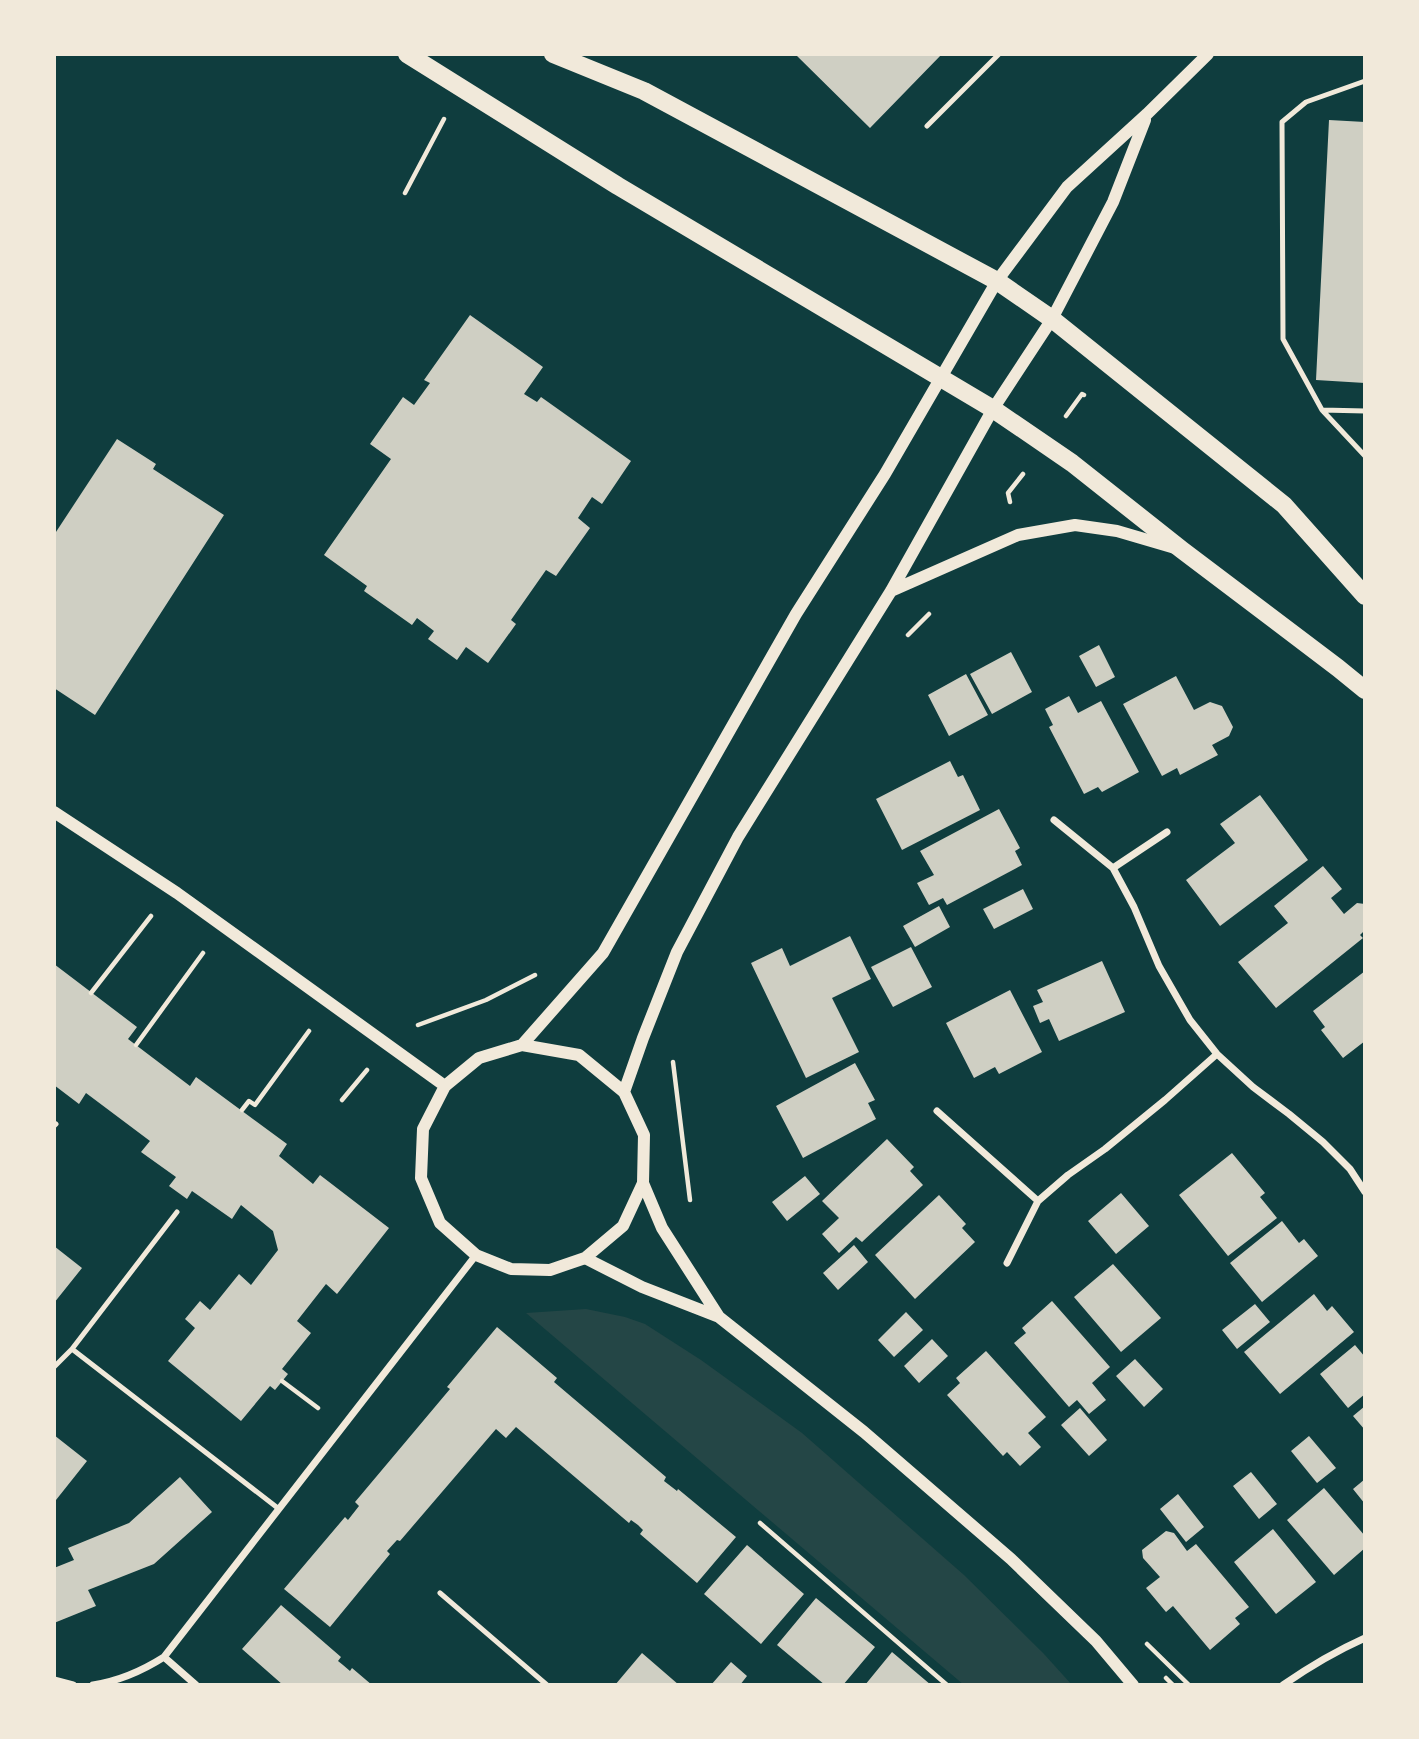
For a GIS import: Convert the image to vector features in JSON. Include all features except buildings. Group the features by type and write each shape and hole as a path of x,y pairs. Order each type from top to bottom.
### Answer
{"main road":[{"path":"407,54 618,186 993,409 1072,463 1365,690"},
{"path":"553,54 644,91 997,281 1052,319 1284,505 1365,596"}],"street":[{"path":"522,1045 603,953 796,614 885,474 997,281 1068,187 1208,54"},
{"path":"624,1091 677,952 738,837 891,591 993,409 1052,319 1113,202 1147,114"},
{"path":"891,591 1018,535 1075,525 1117,531 1182,550"},
{"path":"54,812 172,889 445,1086"},
{"path":"1054,820 1113,868 1160,966 1190,1020 1217,1054 1253,1087 1323,1142 1350,1169 1365,1192"},
{"path":"1113,868 1167,832"},
{"path":"643,1183 623,1226 585,1258 550,1270 511,1269 476,1255 440,1223 421,1178 424,1129 445,1086 480,1058 522,1045 579,1055 624,1091 643,1135 643,1183 662,1228 719,1317"},
{"path":"1007,1264 1038,1201 1115,1141 1217,1054"},
{"path":"937,1111 1038,1201"},
{"path":"93,1685 134,1674 164,1657 476,1255"},
{"path":"585,1258 642,1287 719,1317 864,1433 1011,1559 1096,1641 1133,1685"},
{"path":"1283,1685 1342,1648 1365,1638"},
{"path":"164,1657 196,1685"},
{"path":"54,1680 73,1685"}],"lane":[{"path":"927,126 999,54"},
{"path":"1365,81 1306,102 1282,122 1283,339 1322,410 1365,456"},
{"path":"1322,410 1365,411"},
{"path":"54,1367 72,1349 177,1212"},
{"path":"72,1349 279,1510"},
{"path":"440,1593 547,1685"}],"path":[{"path":"405,193 460,88"},
{"path":"1018,535 1008,493 1082,394 1092,401"},
{"path":"905,637 930,613"},
{"path":"91,993 172,889"},
{"path":"136,1045 223,926"},
{"path":"242,1110 249,1101 255,1105 329,1003"},
{"path":"672,1056 691,1202"},
{"path":"282,1381 342,1427"},
{"path":"760,1523 947,1685"}],"shaded area":[{"path":"586,1309 645,1324 701,1360 802,1433 964,1575 1072,1685 964,1685 526,1313"}]}
